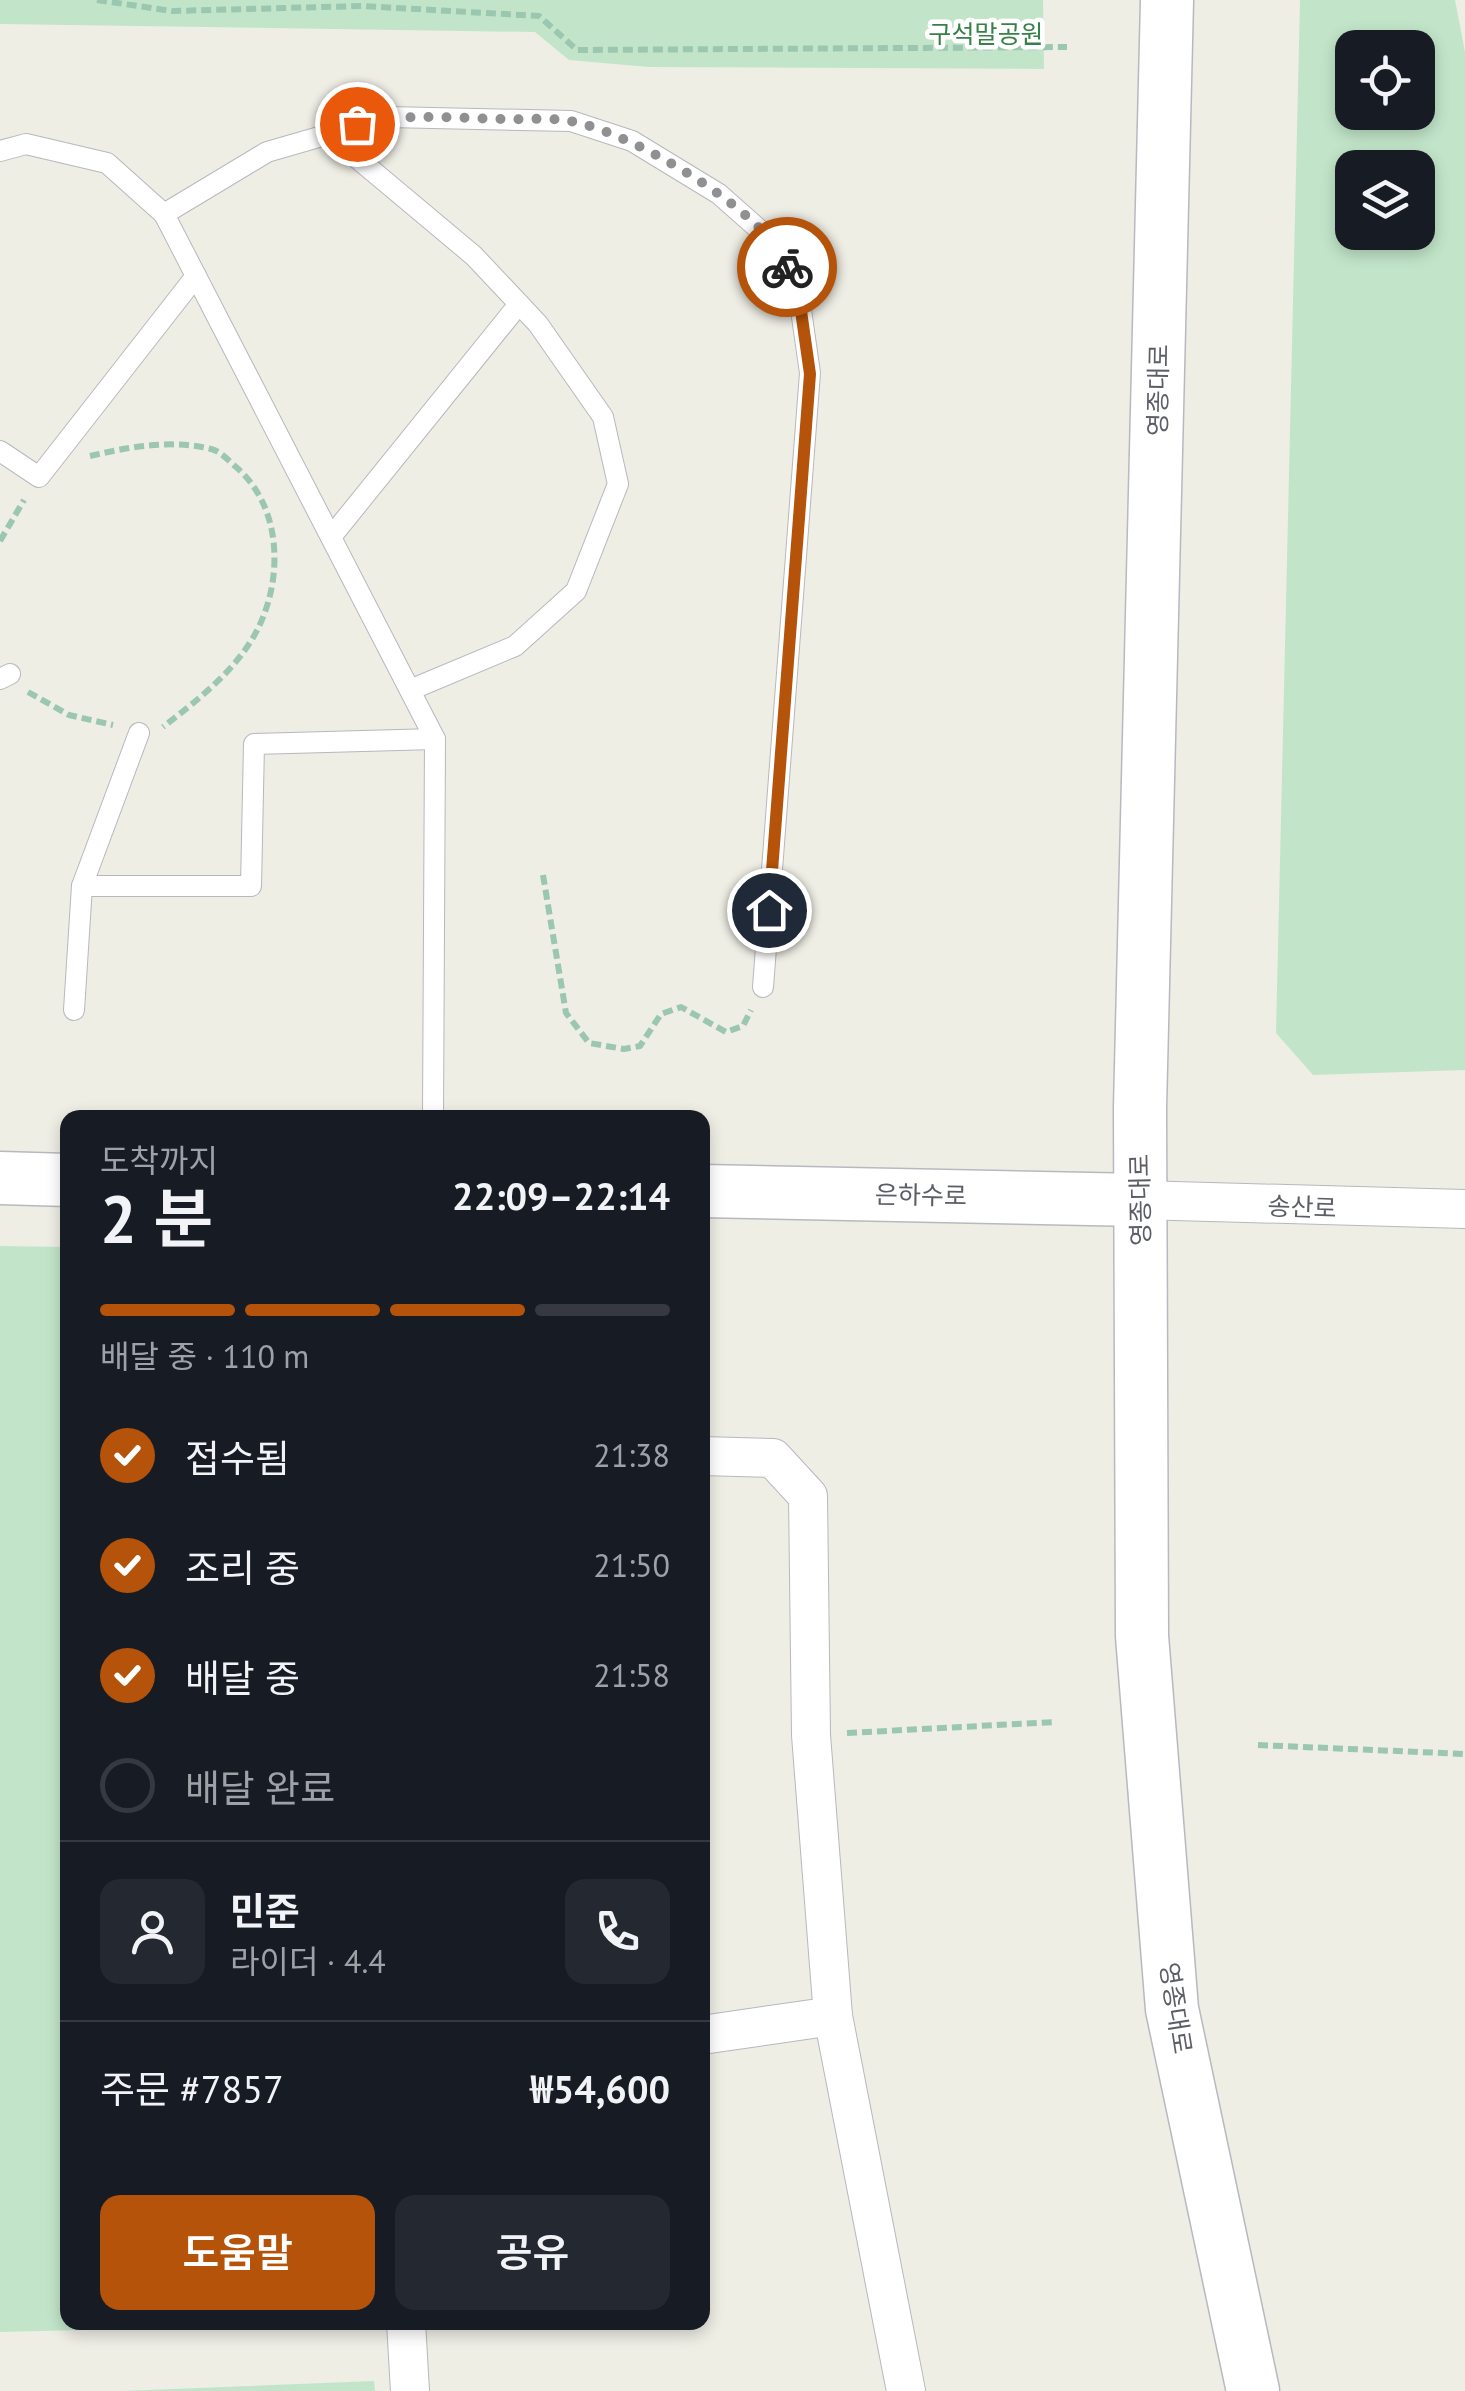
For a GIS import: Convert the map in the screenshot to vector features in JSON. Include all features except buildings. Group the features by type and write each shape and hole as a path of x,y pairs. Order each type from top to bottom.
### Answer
{"street":[{"name":"영종대로","path":"1167,0 1139,1200 1142,1636 1172,2009 1253,2391"},
{"path":"0,1178 60,1180"},
{"name":"은하수로","path":"710,1191 1139,1200"},
{"name":"송산로","path":"1139,1200 1465,1210"},
{"path":"710,1456 773,1458 808,1496 812,1735 833,2016 906,2391"},
{"path":"710,2033 833,2016"},
{"path":"406,2330 410,2391"}],"lane":[{"path":"164,214 268,152 388,117 571,121 632,141 720,194 780,249 800,304 810,374 763,987"},
{"path":"326,132 474,256 519,304 603,416 618,484 576,591 515,646 410,690"},
{"path":"0,151 26,144 107,163 164,214 435,739 433,1110"},
{"path":"0,451 39,477 196,276"},
{"path":"331,537 519,304"},
{"path":"74,1010 82,886 139,733"},
{"path":"82,886 251,886 254,744 435,739"}],"path":[{"path":"97,0 172,11 362,6 538,16 577,50 1067,47"},
{"path":"0,541 39,477 90,456 133,446 216,450 255,484 274,532 273,587 251,641 205,694 163,727 139,733 69,715 5,676"},
{"path":"543,874 566,1013 589,1042 624,1050 640,1046 661,1014 680,1007 726,1032 743,1026 763,987"},
{"path":"812,1735 1055,1722"},
{"path":"1258,1745 1465,1754"}],"green space":[{"name":"구석말공원","path":"0,0 1043,0 1044,69 649,67 569,60 535,32 0,24"},
{"path":"1300,0 1455,0 1465,52 1465,1070 1313,1075 1276,1033"},
{"path":"0,1246 60,1247 60,2330 82,2330 0,2332"},
{"path":"374,2381 375,2391 122,2391"}],"way so far":[{"path":"357,124 388,117 571,121 632,141 720,194 780,249 787,267"}],"route":[{"path":"769,910 810,374 800,304 787,267"}]}
